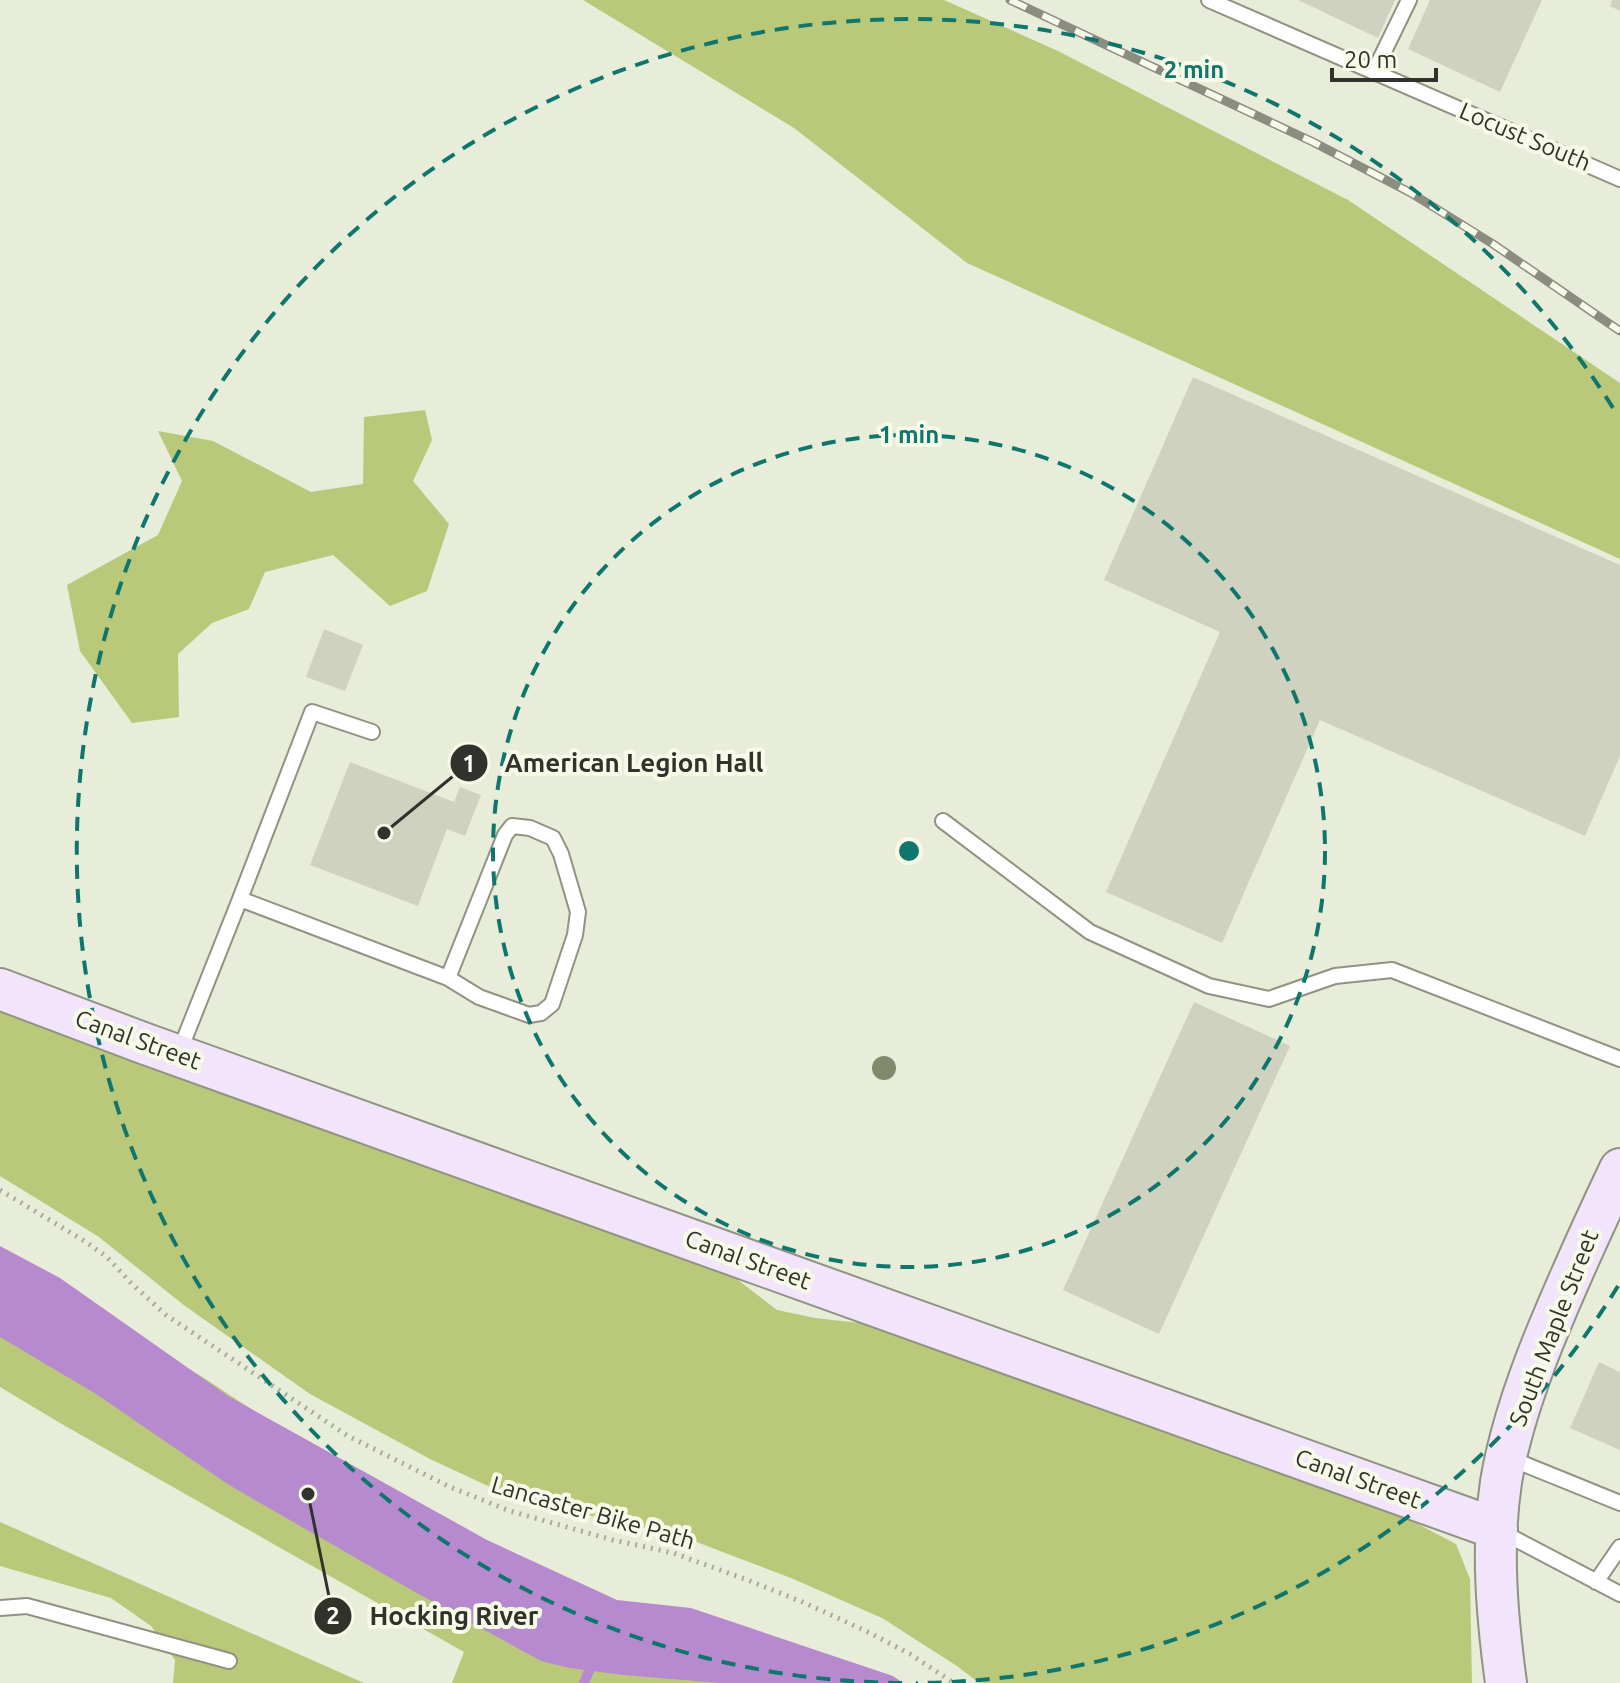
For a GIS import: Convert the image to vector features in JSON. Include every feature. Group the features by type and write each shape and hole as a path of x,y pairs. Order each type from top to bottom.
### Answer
{"street":[{"name":"Canal Street","path":"0,989 1497,1529"},
{"name":"South Maple Street","path":"1506,1683 1495,1585 1501,1482 1524,1394 1538,1355 1565,1286 1620,1169"}],"lane":[{"name":"Locust South","path":"1209,0 1620,179"},
{"path":"1374,72 1409,0"},
{"path":"178,1055 312,712 372,732"},
{"path":"943,821 1090,932 1209,986 1269,999 1335,976 1392,970 1620,1059"},
{"path":"240,899 448,978 479,997 529,1015 541,1013 552,1004 575,935 578,912 561,854 553,838 530,828 512,826 505,835 448,978"},
{"path":"1507,1457 1620,1503"},
{"path":"1497,1529 1620,1594"},
{"path":"1596,1582 1620,1547"},
{"path":"0,1608 27,1606 229,1661"}],"path":[{"name":"Lancaster Bike Path","path":"0,1190 86,1242 107,1257 166,1315 348,1436 450,1487 510,1511 673,1553 781,1594 870,1633 910,1654 954,1683"}],"green space":[{"path":"583,0 944,0 1058,51 1348,200 1620,383 1620,559 967,263 794,128"},
{"path":"425,410 432,440 413,481 449,524 427,591 390,606 333,555 265,572 249,609 212,623 178,654 179,717 132,723 80,651 67,585 158,535 182,481 158,431 213,441 311,492 363,484 364,417"},
{"path":"0,1004 720,1266 777,1310 815,1318 896,1327 1395,1512 1456,1544 1470,1579 1472,1683 979,1683 882,1618 791,1578 681,1536 516,1499 430,1459 310,1394 185,1306 99,1237 0,1176"},
{"path":"0,1258 204,1378 545,1603 859,1683 452,1683 464,1652 0,1387"},
{"path":"0,1522 364,1683 173,1683 175,1660 151,1626 111,1598 0,1566"}],"shaded area":[{"path":"0,1246 60,1278 228,1396 487,1540 617,1600 691,1608 893,1676 903,1683 720,1683 623,1675 541,1661 229,1485 96,1394 0,1337"}],"building":[{"path":"1298,0 1395,0 1378,38"},
{"path":"1430,0 1542,0 1500,92 1408,49"},
{"path":"1612,0 1620,0 1620,11 1610,6"},
{"path":"1193,377 1620,565 1620,756 1585,836 1320,720 1222,943 1106,892 1220,632 1104,580"},
{"path":"324,629 363,645 345,691 306,677"},
{"path":"350,762 454,802 460,787 481,795 465,836 447,829 418,906 310,865"},
{"path":"1194,1002 1290,1046 1159,1334 1063,1290"},
{"path":"1599,1362 1620,1372 1620,1450 1570,1428"}],"waterway":[{"path":"584,1683 594,1659"}],"railway":[{"path":"1010,0 1313,142 1411,193 1493,244 1620,331"}],"place":[{"name":"American Legion Hall","path":"384,833"},
{"name":"Hocking River","path":"308,1494"}]}
